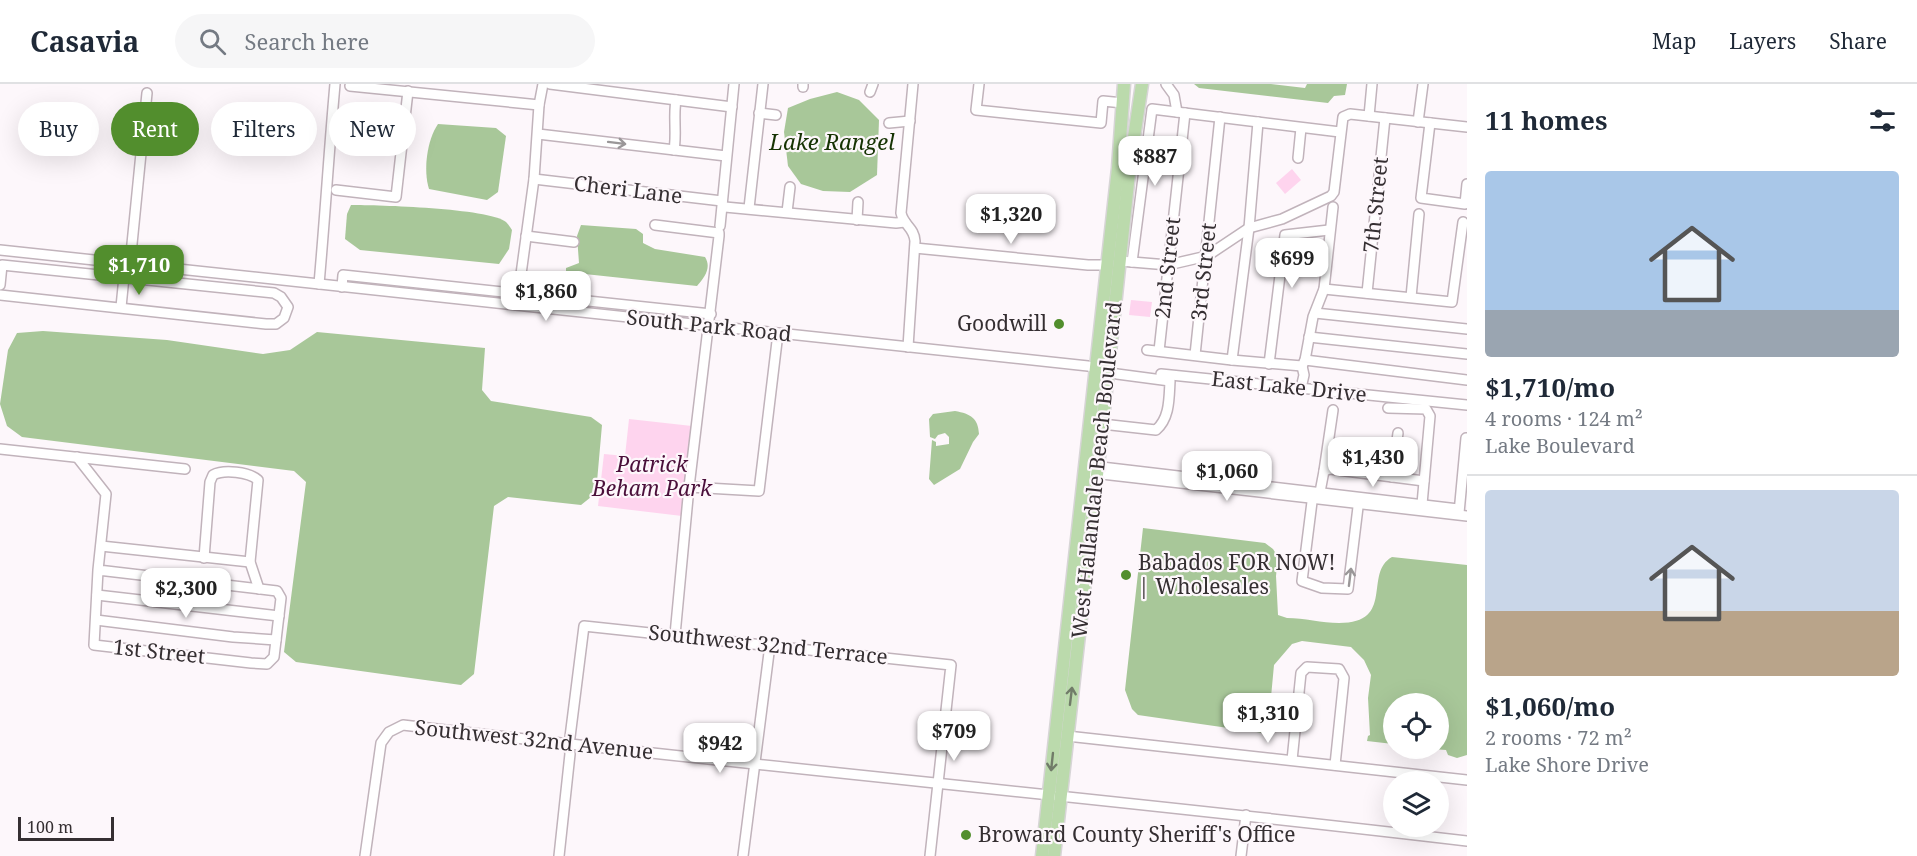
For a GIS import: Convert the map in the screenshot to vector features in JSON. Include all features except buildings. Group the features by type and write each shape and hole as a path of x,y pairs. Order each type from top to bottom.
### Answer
{"main road":[{"name":"West Hallandale Beach Boulevard","path":"1042,856 1067,736 1074,673 1071,658 1076,610 1079,522 1111,231 1124,84"},
{"path":"1134,84 1138,110"},
{"name":"West Hallandale Beach Boulevard","path":"1054,856 1054,795 1076,599 1098,470 1102,424 1126,262 1130,164 1142,84"},
{"path":"1111,231 1114,254 1126,262"}],"street":[{"path":"319,284 335,84"},
{"path":"516,305 534,179 538,105 543,84"},
{"path":"555,84 732,106"},
{"path":"675,635 719,229 724,204 726,156 734,84"},
{"path":"749,208 763,84"},
{"path":"908,347 915,248 914,234 901,213 914,84"},
{"path":"979,84 976,110 1101,123 1103,101 1123,103"},
{"path":"1167,84 1181,112"},
{"path":"1369,116 1372,84"},
{"path":"1418,122 1423,84"},
{"path":"350,86 538,105"},
{"path":"407,102 408,92"},
{"path":"130,264 147,93"},
{"path":"674,150 677,133 674,109 676,100"},
{"path":"1340,132 1152,109 1126,262 1168,265 1207,256 1249,228 1282,219 1331,196 1334,192 1343,117 1350,114 1467,127"},
{"name":"2nd Street","path":"1159,351 1181,112"},
{"path":"759,113 776,115"},
{"name":"3rd Street","path":"1195,355 1220,117"},
{"name":"7th Street","path":"1367,293 1385,118"},
{"path":"889,123 910,121"},
{"path":"1232,360 1249,228 1258,122"},
{"path":"1430,123 1421,198 1465,204 1467,184"},
{"path":"1298,158 1301,128"},
{"path":"538,134 726,156"},
{"path":"336,190 396,197 400,156"},
{"name":"Cheri Lane","path":"534,179 749,208 857,220 905,222"},
{"path":"787,212 790,187"},
{"path":"857,220 858,202"},
{"path":"1301,388 1304,375 1303,363 1314,315 1324,289 1333,207"},
{"path":"1411,297 1419,214"},
{"path":"1324,289 1452,302 1463,250 1463,222"},
{"path":"655,225 719,229"},
{"path":"1269,363 1285,236 1329,230"},
{"path":"526,236 574,242"},
{"path":"915,248 1107,265"},
{"name":"South Park Road","path":"0,250 1095,367"},
{"path":"0,285 2,265 274,293 281,297 288,307 285,318 276,324 0,295"},
{"path":"342,287 343,275 711,314"},
{"path":"121,307 124,277"},
{"path":"1314,315 1467,329"},
{"path":"690,486 759,491 778,333"},
{"path":"1309,338 1467,354"},
{"path":"1147,350 1232,360 1303,363 1467,380"},
{"path":"1095,367 1110,372 1170,381 1168,410 1161,426 1156,430 1102,424"},
{"name":"East Lake Drive","path":"1110,372 1117,369 1467,405"},
{"path":"1388,408 1426,409 1430,416 1424,481 1425,507"},
{"path":"1333,410 1324,471 1315,494 1302,581 1322,588 1348,589 1359,500"},
{"path":"1392,477 1398,433"},
{"path":"1085,468 1463,513 1466,438"},
{"path":"0,449 185,469"},
{"name":"1st Street","path":"77,457 106,494 98,570 94,645 267,664 274,657 280,595 277,591 259,588"},
{"path":"1324,471 1330,469 1424,481"},
{"path":"98,570 259,588 250,562 258,480 253,475 219,472 213,475 210,482 204,558"},
{"path":"101,546 250,562"},
{"path":"97,595 279,616"},
{"path":"96,620 276,640"},
{"name":"Southwest 32nd Terrace","path":"570,745 584,626 675,635 951,664 938,783"},
{"path":"743,856 770,645"},
{"path":"1292,760 1301,674 1307,667 1339,669 1344,678 1335,765"},
{"name":"Southwest 32nd Avenue","path":"365,856 381,743 389,732 403,725 570,745 1246,815 1467,841"},
{"path":"1067,736 1467,780"},
{"path":"559,856 570,745"},
{"path":"930,856 938,783"},
{"path":"1241,856 1246,815"}],"green space":[{"path":"1292,169 1301,180 1285,194 1276,183"},
{"path":"1131,300 1152,302 1150,317 1129,315"},
{"name":"Patrick Beham Park","path":"629,419 692,426 682,516 598,506 604,454 625,456"}],"water":[{"path":"1194,84 1271,84 1305,88 1307,84 1347,84 1345,95 1334,96 1328,103 1199,88"},
{"name":"Lake Rangel","path":"837,92 859,100 879,120 877,175 850,192 823,191 801,184 788,166 784,132 788,108"},
{"path":"438,124 496,128 506,136 498,192 487,200 429,189 426,173 427,155 431,138"},
{"path":"351,205 456,210 495,217 506,222 512,230 509,249 499,264 360,250 345,239 347,214"},
{"path":"581,225 636,229 643,234 643,243 655,249 705,257 708,265 706,273 697,286 566,272 566,268 579,263 577,236"},
{"path":"43,331 167,340 263,354 290,350 317,332 485,348 482,390 491,401 591,417 602,425 596,493 581,505 508,497 494,506 474,674 461,685 296,662 284,652 306,482 294,471 22,437 7,426 0,404 8,350 17,333"},
{"path":"955,411 973,418 979,434 960,469 934,485 929,479 932,440 936,442 936,446 949,444 949,437 945,433 938,435 935,439 930,437 929,419 933,414"},
{"path":"1143,528 1265,543 1278,557 1276,576 1278,615 1287,618 1339,623 1356,621 1367,615 1373,606 1384,564 1392,557 1467,565 1467,755 1457,758 1449,755 1449,693 1383,693 1383,743 1367,741 1370,735 1368,698 1371,675 1364,660 1351,647 1302,641 1292,644 1274,665 1268,729 1263,733 1138,715 1132,709 1125,690"}],"place":[{"name":"Goodwill","path":"1059,324"},
{"name":"Babados FOR NOW! | Wholesales","path":"1126,575"},
{"name":"Broward County Sheriff's Office","path":"966,835"}]}
